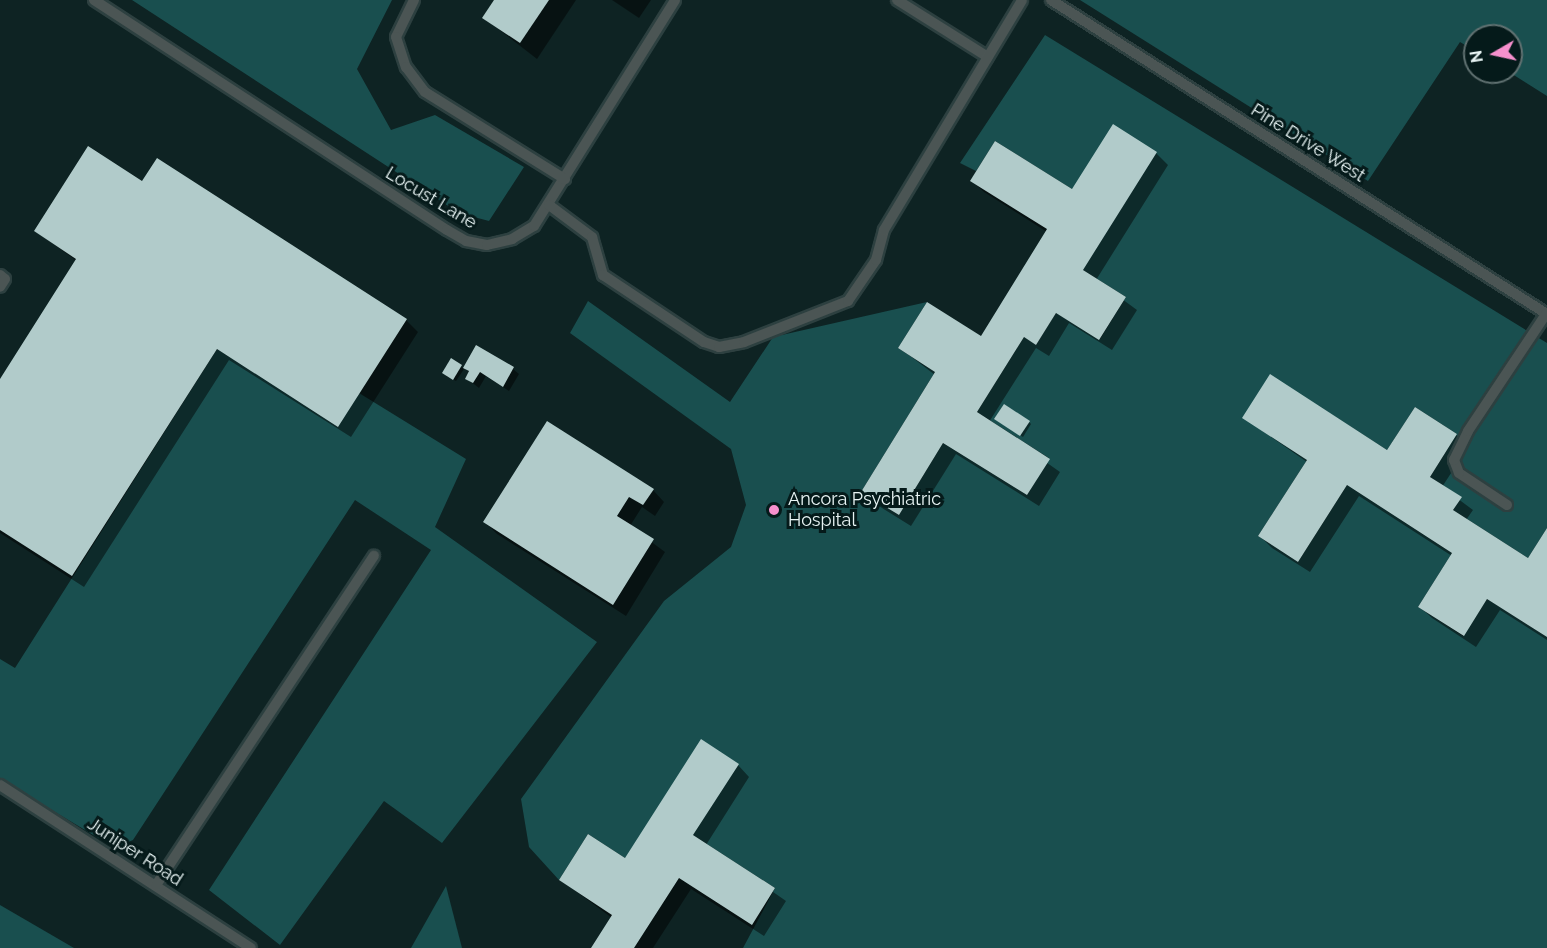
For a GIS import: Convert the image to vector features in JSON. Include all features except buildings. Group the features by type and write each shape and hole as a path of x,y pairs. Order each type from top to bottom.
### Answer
{"lane":[{"name":"Locust Lane","path":"94,0 466,241 487,245 512,239 534,225 549,205 675,0"},
{"path":"414,0 396,37 406,68 426,92 565,179"},
{"path":"897,0 988,57"},
{"path":"549,205 592,237 603,275 704,342 719,347 744,342 848,301 876,260 884,230 1022,0"},
{"name":"Pine Drive West","path":"1051,0 1546,314"},
{"path":"0,276 5,279 0,286"},
{"path":"1507,505 1459,473 1454,460 1468,431 1546,314"},
{"path":"156,885 374,556"},
{"name":"Juniper Road","path":"0,785 251,948"}],"shaded area":[{"path":"132,0 392,0 357,69 391,130 435,115 524,167 489,221 459,213"},
{"path":"1080,0 1547,0 1547,96 1523,81 1523,24 1463,24 1463,44 1460,42 1368,181"},
{"path":"1045,35 1547,343 1547,528 1528,558 1453,510 1461,497 1430,477 1457,434 1415,407 1387,450 1270,375 1307,460 1258,536 1298,562 1347,485 1452,553 1418,607 1463,636 1487,599 1547,637 1547,948 743,948 775,888 693,835 625,858 588,834 559,880 529,847 521,799 664,601 731,547 746,505 731,449 570,333 588,301 730,402 773,337 927,302 898,348 935,372 861,492 899,515 943,443 1027,495 1049,458 977,412 1024,337 1036,345 1056,313 1100,339 1126,297 1083,270 1072,189 995,141 976,171 960,163"},
{"path":"217,349 338,426 359,393 466,459 435,527 597,642 442,843 384,801 280,945 209,890 431,550 355,500 133,840 115,848 0,779 0,659 15,668"},
{"path":"446,886 462,948 411,948"},
{"path":"0,905 74,948 0,948"}],"place":[{"name":"Ancora Psychiatric Hospital","path":"774,510"}]}
